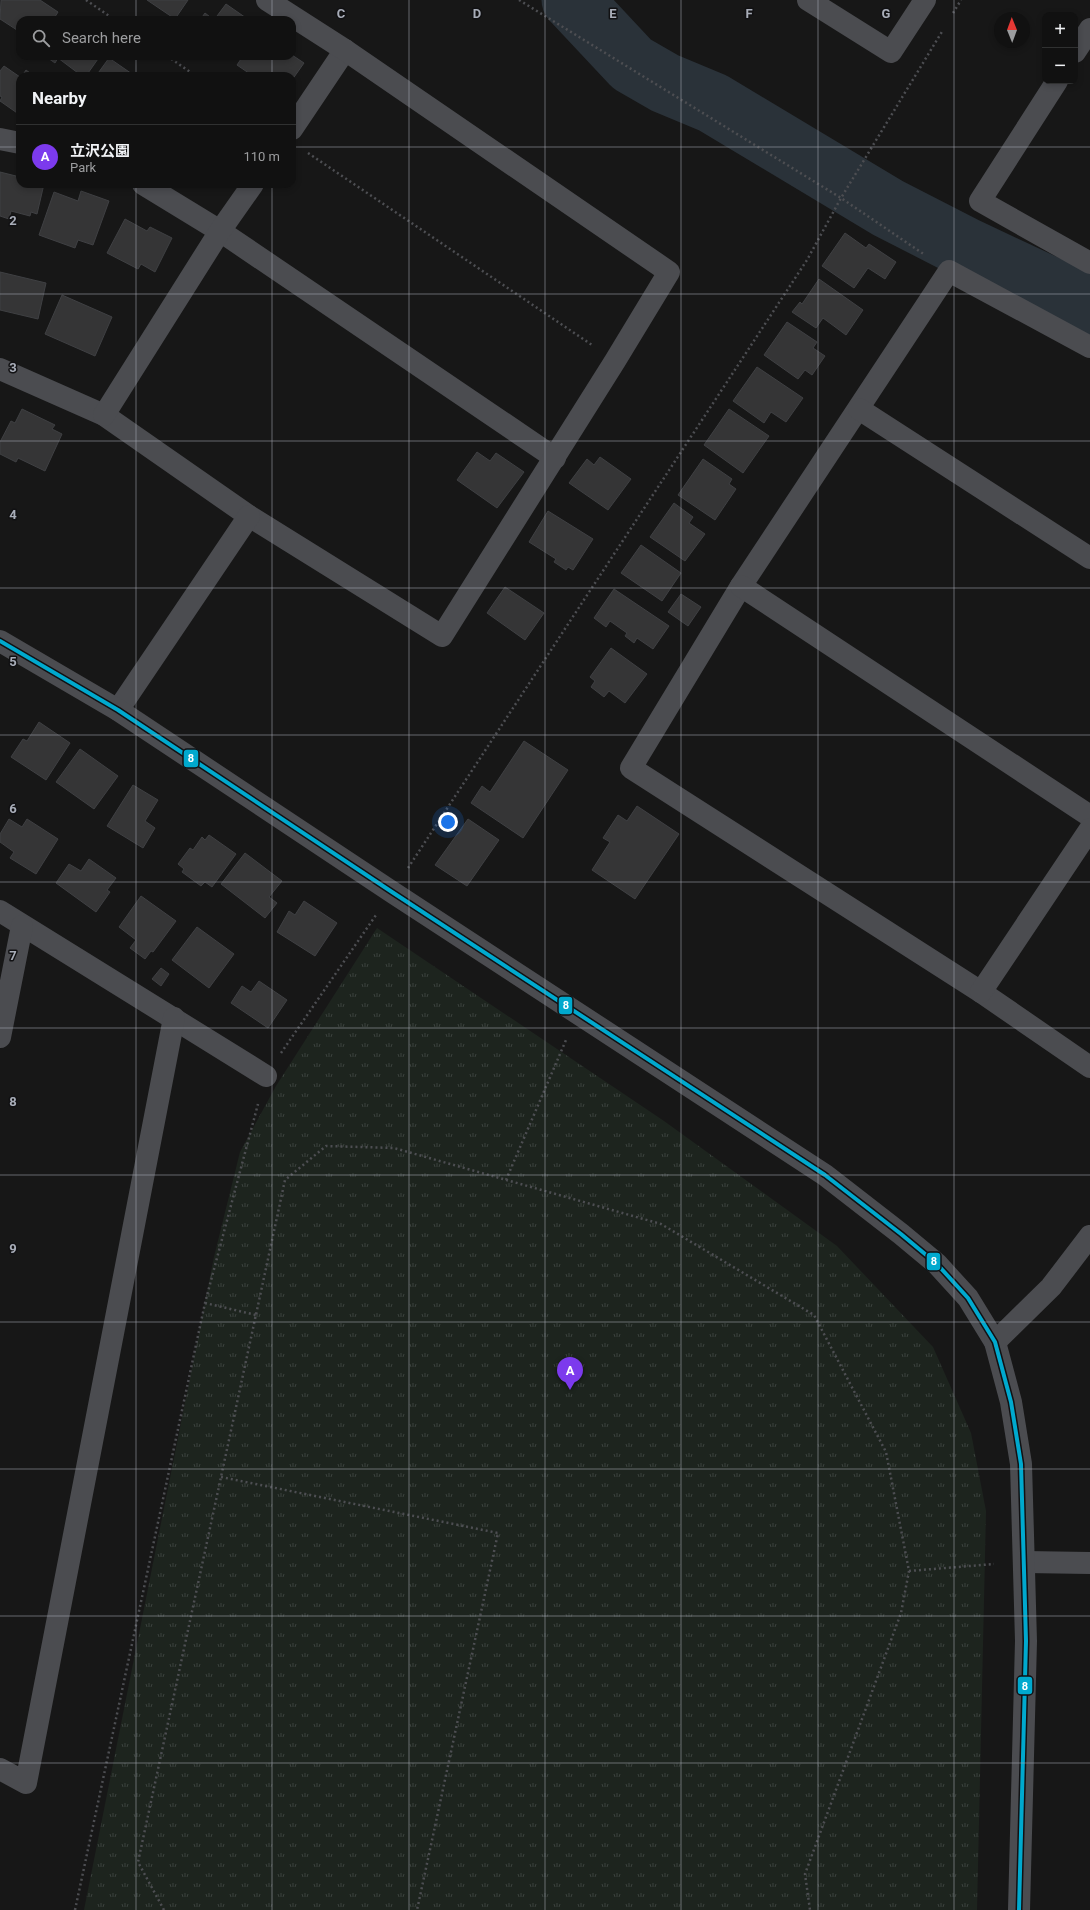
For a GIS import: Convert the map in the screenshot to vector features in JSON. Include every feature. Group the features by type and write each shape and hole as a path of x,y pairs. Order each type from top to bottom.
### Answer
{"street":[{"path":"267,0 292,16"},
{"path":"808,0 891,52 926,0"},
{"path":"0,369 104,415 249,516 442,636 555,458 669,272 345,50 296,19"},
{"path":"1078,48 1090,29"},
{"path":"296,123 345,50"},
{"path":"1054,84 980,201 1090,262"},
{"path":"0,140 16,142"},
{"path":"150,188 220,231 555,458"},
{"path":"104,415 220,231 250,188"},
{"path":"1090,347 949,271 741,586 631,768 981,992 1090,1067"},
{"path":"859,409 1090,558"},
{"path":"118,710 249,516"},
{"path":"741,586 1090,816"},
{"path":"0,641 118,710 578,1014 825,1175 937,1264 968,1298 995,1342 1011,1402 1021,1464 1025,1562 1026,1641 1019,1910"},
{"path":"981,992 1090,829"},
{"path":"0,911 266,1076"},
{"path":"0,1037 22,926"},
{"path":"0,1769 26,1783 174,1018"},
{"path":"995,1342 1051,1287 1090,1236"},
{"path":"1025,1562 1090,1563"}],"path":[{"path":"86,0 109,16"},
{"path":"519,0 841,198 949,271"},
{"path":"173,60 190,72"},
{"path":"305,151 615,361"},
{"path":"506,1180 578,1014"},
{"path":"164,1910 138,1862 284,1180 326,1146 394,1148 661,1224 814,1315 886,1452 910,1571 901,1612 805,1874 810,1910"},
{"path":"205,1303 256,1315"},
{"path":"221,1478 498,1533 417,1910"},
{"path":"910,1571 1025,1562"}],"green space":[{"path":"377,928 664,1121 837,1246 933,1347 971,1433 986,1511 977,1910 84,1910 214,1257 240,1152 276,1086"}],"building":[{"path":"1,0 40,0 58,12 56,16 16,16 16,29 0,19"},
{"path":"147,0 188,0 177,16 171,16"},
{"path":"226,4 243,16 217,16"},
{"path":"296,58 304,63 296,74 296,72 247,72 237,65 240,60 296,60"},
{"path":"61,60 97,60 89,72 77,72"},
{"path":"108,60 112,60 129,72 99,72"},
{"path":"4,66 16,74 16,112 0,101 2,97 0,96 0,71"},
{"path":"0,172 16,176 16,188 43,188 37,214 31,212 30,216 11,211 9,219 0,216"},
{"path":"81,191 109,201 93,245 78,240 75,248 39,235 54,192 78,201"},
{"path":"125,219 147,231 150,227 172,238 155,272 141,264 138,269 107,253"},
{"path":"845,233 866,248 869,244 896,262 885,279 868,268 854,288 822,266"},
{"path":"0,272 46,283 38,319 0,310"},
{"path":"819,279 863,310 846,335 823,318 816,328 792,312 800,302 802,304"},
{"path":"62,295 112,317 95,356 45,334"},
{"path":"787,322 817,342 813,348 825,356 812,375 805,370 798,379 764,355"},
{"path":"757,367 803,398 786,422 771,412 764,423 733,401"},
{"path":"22,409 55,425 52,429 62,434 45,471 18,458 16,462 0,454 0,442 11,421 15,423"},
{"path":"729,409 769,436 743,473 704,445"},
{"path":"477,452 490,461 496,453 524,472 497,508 457,480"},
{"path":"600,457 631,479 608,510 569,483 587,459 594,465"},
{"path":"703,459 732,479 729,484 736,489 715,520 678,495"},
{"path":"674,503 693,517 689,523 705,534 685,561 650,537"},
{"path":"548,511 593,539 573,570 568,567 566,570 554,562 556,559 529,542"},
{"path":"641,545 681,573 662,601 621,573"},
{"path":"505,587 544,613 525,640 487,613"},
{"path":"614,589 669,626 653,649 637,638 634,643 625,636 627,633 610,621 606,627 594,618"},
{"path":"681,594 701,607 688,626 668,612"},
{"path":"611,648 647,674 625,703 609,691 604,697 591,687 595,681 590,677"},
{"path":"39,722 70,743 46,780 11,757 23,739 27,741"},
{"path":"524,741 568,770 523,838 471,803 482,786 490,792"},
{"path":"80,749 118,776 94,809 56,782"},
{"path":"133,785 158,800 145,821 155,828 143,848 107,826"},
{"path":"637,806 679,834 635,899 592,870 610,842 603,838 618,815 627,821"},
{"path":"9,819 22,827 27,819 58,839 36,874 10,858 14,852 0,842 0,834"},
{"path":"468,819 499,840 467,886 435,865"},
{"path":"209,835 236,854 212,887 205,882 201,886 182,872 184,869 178,864 190,848 193,850 202,837 205,840"},
{"path":"245,853 282,881 269,897 277,903 265,918 221,884"},
{"path":"89,859 116,878 107,890 110,892 96,912 56,883 69,864 81,871"},
{"path":"141,896 176,921 153,952 151,951 145,959 130,948 136,940 119,927"},
{"path":"304,901 337,923 315,956 277,932 289,911 295,915"},
{"path":"197,927 234,954 209,988 172,960"},
{"path":"161,968 169,974 161,986 152,979"},
{"path":"259,981 287,1000 268,1028 231,1003 242,986 251,992"}],"waterway":[{"path":"572,0 632,64 665,83 713,103 888,208 966,248 1090,306"}],"transit line":[{"name":"8","path":"0,641 118,710 392,892 825,1175 937,1264 968,1298 995,1342 1011,1402 1021,1464 1026,1641 1019,1910"}],"place":[{"name":"立沢公園","path":"570,1390"}]}
